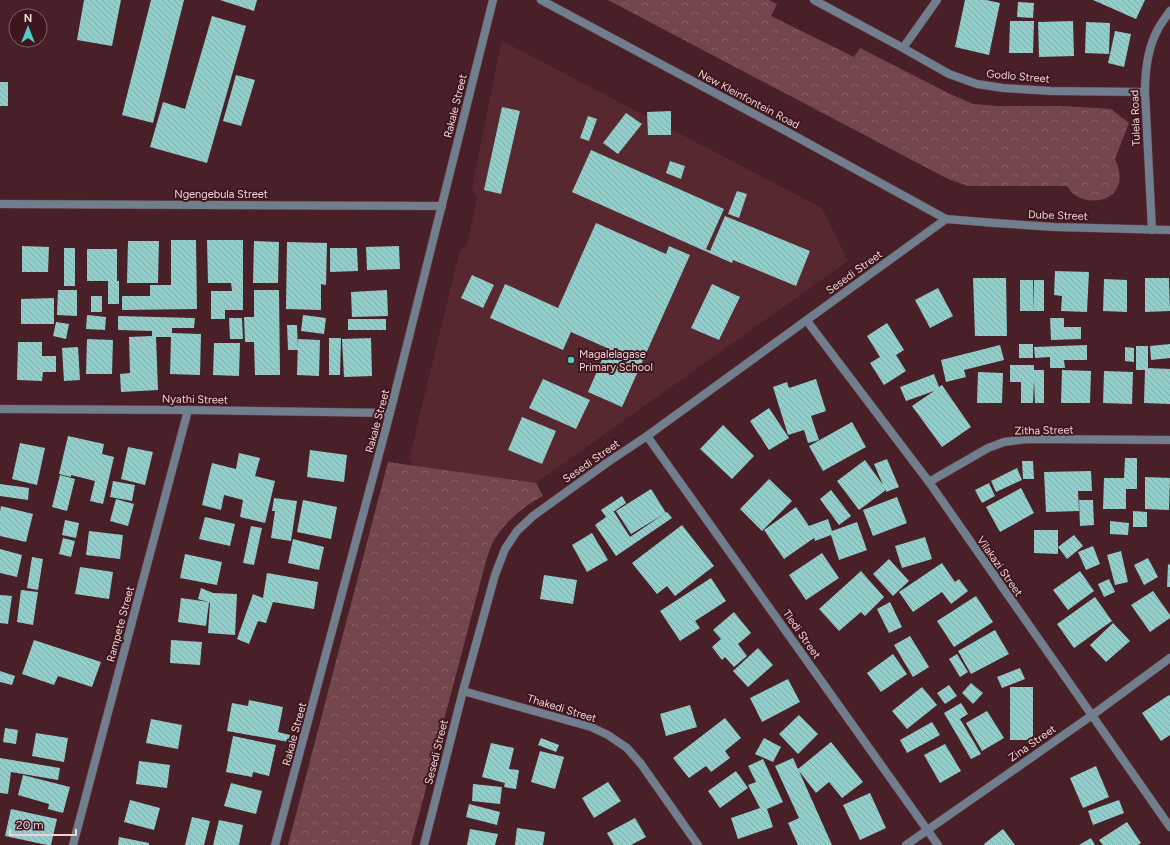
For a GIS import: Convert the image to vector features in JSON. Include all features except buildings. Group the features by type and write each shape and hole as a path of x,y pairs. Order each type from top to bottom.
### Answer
{"street":[{"name":"Rakale Street","path":"275,845 390,413 493,0"},
{"name":"New Kleinfontein Road","path":"541,0 784,130 946,219"},
{"name":"Godlo Street","path":"814,0 948,74 977,84 1003,88 1044,90 1145,92"},
{"path":"903,48 937,0"},
{"name":"Tulela Road","path":"1152,230 1145,72 1149,51 1158,30 1170,11"},
{"name":"Ngengebula Street","path":"0,204 442,206"},
{"name":"Dube Street","path":"946,219 1054,227 1170,230"},
{"name":"Sesedi Street","path":"424,845 463,691 495,576 505,549 517,531 539,512 647,436 946,219"},
{"name":"Vilakazi Street","path":"806,321 929,482 1170,828"},
{"name":"Nyathi Street","path":"0,409 390,413"},
{"name":"Rampete Street","path":"73,845 188,410"},
{"name":"Tledi Street","path":"647,436 938,845"},
{"name":"Zitha Street","path":"929,482 988,448 1004,442 1028,439 1170,440"},
{"name":"Zina Street","path":"906,845 1091,716 1170,658"},
{"name":"Thakedi Street","path":"463,691 591,727 614,739 627,748 641,764 698,845"}],"shaded area":[{"name":"Magalelagase Primary School","path":"506,43 822,208 848,261 536,483 414,466 409,459 460,250 467,246 477,197 472,188 501,44"}],"green space":[{"path":"608,0 769,0 777,4 771,16 854,57 860,48 948,93 973,104 998,106 1062,106 1111,109 1129,123 1115,159 1120,180 1119,183 1112,194 1107,198 1094,201 1075,195 1067,186 968,186 948,179"},
{"path":"388,462 536,483 543,496 511,519 500,531 490,549 411,845 288,845"}],"place":[{"name":"Magalelagase Primary School","path":"571,360"}]}
